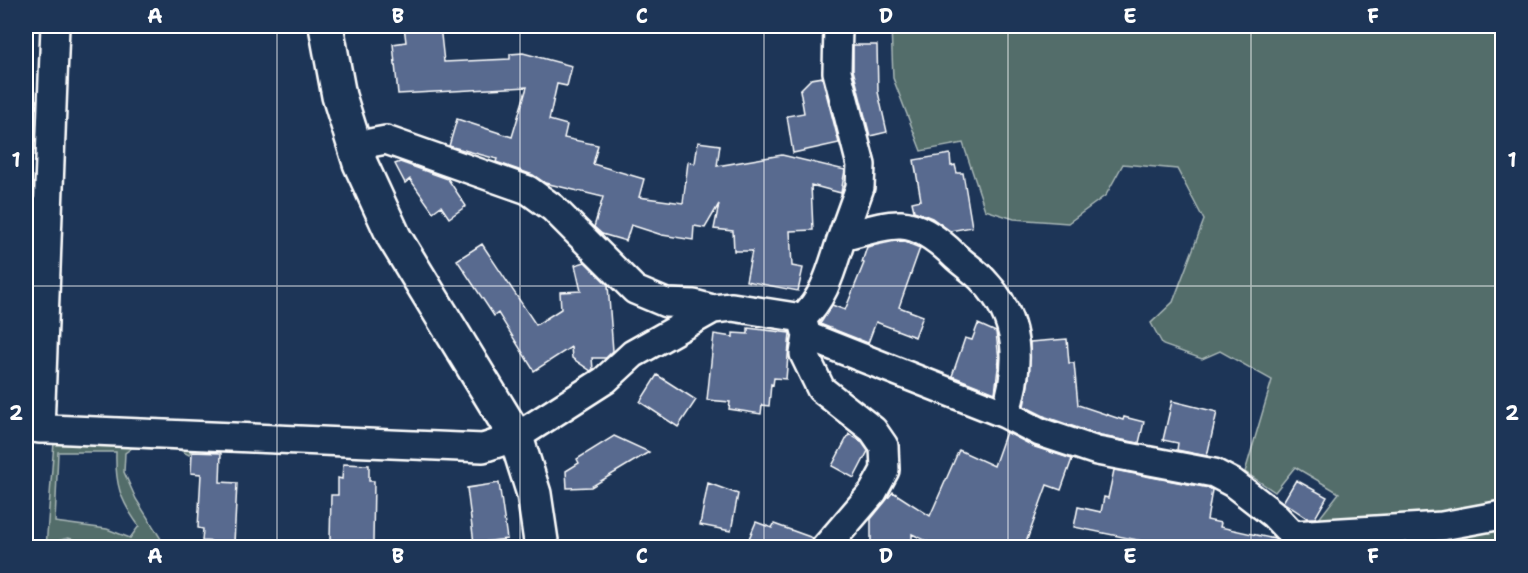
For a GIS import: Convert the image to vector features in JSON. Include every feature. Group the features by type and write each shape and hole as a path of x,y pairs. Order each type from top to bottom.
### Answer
{"street":[{"path":"55,26 33,429 483,448 516,437 605,380 633,354 713,309"},
{"path":"326,26 339,96 354,146 374,196 394,237 516,437 534,494 542,548"},
{"path":"825,548 873,492 885,470 884,446 873,430 821,389 804,354 805,327 822,294 860,188 861,165 837,72 838,26"},
{"path":"354,146 386,140 528,190 553,208 635,290 666,303 694,304 713,309 732,307 805,327 1005,414 1040,432 1097,451 1214,473 1233,483 1273,514 1284,541 1442,526 1503,515"},
{"path":"842,237 902,225 924,232 942,243 983,280 1004,306 1010,322 1016,358 1014,387 1005,414"}],"green space":[{"path":"891,26 1502,26 1502,547 1297,547 1339,493 1295,467 1275,492 1245,472 1272,380 1220,351 1202,359 1163,345 1151,323 1173,302 1204,220 1177,169 1123,164 1106,195 1068,223 1014,219 985,210 963,143 921,151 893,78"},
{"path":"54,442 182,447 191,451 189,455 180,450 132,448 125,453 124,472 136,499 166,547 106,547 68,538 58,541 55,547 46,548","holes":["58,452 116,452 116,473 120,491 127,508 139,526 130,538 107,529 55,522"]}],"building":[{"path":"404,26 440,26 444,62 510,59 510,54 523,53 572,66 567,86 557,84 549,120 567,125 564,138 598,145 593,164 644,179 639,197 683,203 688,162 695,163 698,142 720,145 717,166 782,155 845,170 841,193 811,185 813,230 790,231 792,266 803,268 798,291 746,281 752,251 734,251 733,231 714,229 719,204 705,228 694,226 693,240 662,235 631,225 626,241 602,234 594,227 603,197 545,183 533,175 496,162 497,159 449,146 457,119 512,137 527,87 398,94 393,44 406,42"},
{"path":"853,45 877,45 878,92 887,132 870,136 853,70"},
{"path":"822,77 839,143 793,153 787,116 804,113 800,90 811,79"},
{"path":"950,154 951,166 955,165 957,173 963,173 972,227 950,231 932,218 914,211 912,202 921,200 914,160"},
{"path":"400,162 448,179 466,206 449,218 441,206 433,212 410,179 405,183 395,164"},
{"path":"895,241 920,248 899,307 923,316 915,337 876,322 868,343 820,324 832,305 845,310 864,263 862,262 867,247"},
{"path":"482,244 536,325 561,309 560,292 581,291 575,265 585,262 608,285 613,351 606,358 592,358 593,369 591,371 572,358 571,347 534,371 498,313 494,316 457,260"},
{"path":"978,324 996,332 999,360 995,393 952,376 965,338 972,340"},
{"path":"748,328 790,333 786,379 774,378 773,385 771,384 769,406 762,405 761,414 729,409 730,402 707,400 714,334 733,337 733,333 748,334"},
{"path":"1067,339 1069,363 1074,363 1078,405 1123,420 1124,417 1144,422 1139,443 1101,436 1046,417 1024,406 1029,379 1030,342"},
{"path":"657,375 696,400 678,427 640,402"},
{"path":"1172,401 1217,412 1207,456 1177,450 1178,443 1163,440"},
{"path":"1006,432 1035,447 1072,459 1061,490 1047,485 1024,548 941,548 912,534 912,548 871,548 871,519 893,492 930,516 959,450 994,466"},
{"path":"849,434 861,441 868,451 854,478 832,466"},
{"path":"614,436 649,452 591,487 567,488 566,471 579,463 577,459"},
{"path":"192,452 221,453 220,482 237,483 234,543 202,541 203,529 198,528 201,474 191,473"},
{"path":"343,464 369,465 369,481 374,481 373,542 330,540 331,495 338,495 338,478 342,479"},
{"path":"1114,470 1209,488 1212,490 1207,520 1221,523 1220,527 1275,539 1276,548 1161,548 1162,545 1074,527 1078,507 1101,512 1104,497 1108,498"},
{"path":"1296,480 1327,497 1315,518 1307,518 1283,502"},
{"path":"499,483 507,539 474,543 467,488"},
{"path":"708,483 738,494 731,531 700,525"},
{"path":"756,522 772,528 774,524 813,538 810,548 745,548"}]}
